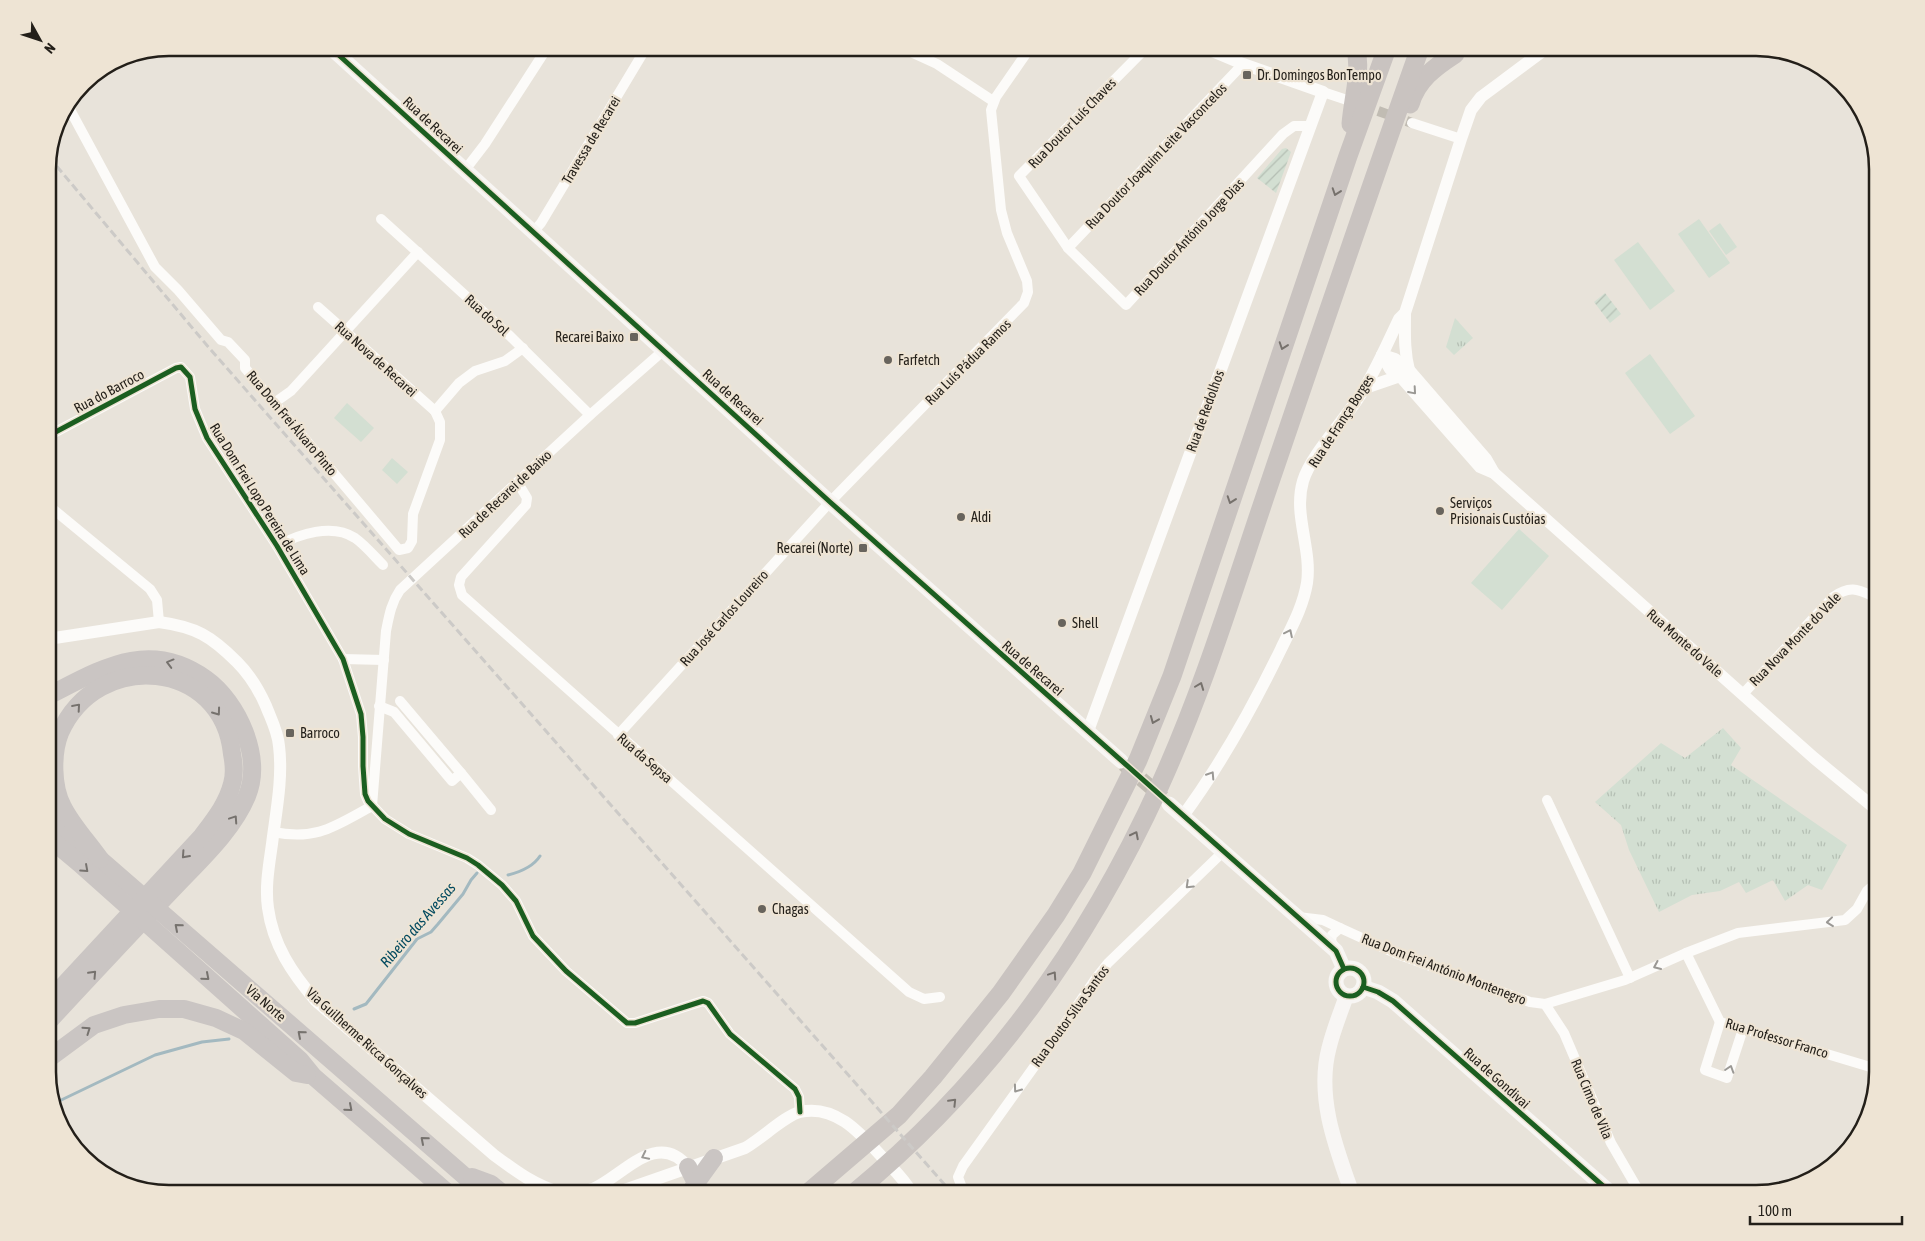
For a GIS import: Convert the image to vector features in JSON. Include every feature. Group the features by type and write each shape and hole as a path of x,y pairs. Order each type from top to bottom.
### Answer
{"highway":[{"path":"1348,156 1353,106 1358,84 1357,56"},
{"path":"819,1185 898,1115 965,1040 1056,915 1082,873 1138,760 1172,676 1348,156 1384,56"},
{"path":"865,1185 919,1137 966,1089 1048,983 1085,928 1106,891 1160,784 1201,686 1417,56"},
{"path":"1378,166 1399,136 1413,93 1432,69 1452,56"},
{"path":"56,692 112,665 155,659 176,664 194,671 207,680 228,700 246,733 250,757 248,794 229,826 174,878 109,946 56,995"},
{"path":"56,748 59,736 76,706 102,685 126,678 149,675 163,676 204,696 215,708 229,734 234,772 233,784 219,814 174,878"},
{"path":"56,781 62,806 100,859"},
{"name":"Via Norte","path":"56,821 474,1185"},
{"name":"Via Norte","path":"56,844 300,1060 312,1076 438,1185"},
{"path":"56,1012 109,946"},
{"path":"56,1053 94,1025 124,1015 159,1009 184,1009 216,1018 244,1031 296,1073 312,1076"},
{"path":"691,1181 714,1158"},
{"path":"460,1172 492,1185"}],"main road":[{"name":"Rua de Recarei","path":"340,56 830,502 1121,761"},
{"path":"1169,804 1336,950 1344,969"},
{"path":"1350,968 1359,971 1365,980 1363,987 1356,996 1346,997 1337,988 1336,977 1344,969 1350,968"},
{"name":"Rua de Gondivai","path":"1363,987 1393,1001 1601,1185"},
{"path":"1346,997 1328,1049 1325,1093 1330,1123 1349,1185"}],"street":[{"path":"465,170 485,144 542,56"},
{"name":"Travessa de Recarei","path":"534,232 641,56"},
{"path":"920,56 937,64 993,101 1024,56"},
{"name":"Rua Doutor Luís Chaves","path":"1019,176 1138,56"},
{"path":"1224,56 1347,100"},
{"name":"Rua de França Borges","path":"1183,816 1218,764 1251,708 1300,610 1308,574 1300,512 1303,481 1312,463 1365,388 1399,319 1405,313 1460,139 1472,110 1481,97 1536,56"},
{"name":"Rua Doutor Joaquim Leite Vasconcelos","path":"1068,248 1243,64"},
{"name":"Rua de Redolhos","path":"1088,731 1323,92"},
{"name":"Rua Luís Pádua Ramos","path":"830,502 1024,303 1028,292 1027,281 1004,226 991,114 993,101"},
{"name":"Rua Dom Frei Álvaro Pinto","path":"71,112 155,267 178,290 221,340 228,342 245,360 245,368 399,550 408,548 412,541 413,514 440,440 440,422 435,411"},
{"path":"1412,123 1460,139"},
{"name":"Rua Doutor António Jorge Dias","path":"1019,176 1068,248 1126,305 1283,134 1294,126 1311,126"},
{"name":"Rua do Sol","path":"381,219 523,348 590,415"},
{"path":"274,403 291,391 418,252"},
{"name":"Rua Nova de Recarei","path":"318,307 435,411"},
{"path":"1365,388 1405,373 1405,313"},
{"path":"435,411 459,383 475,370 504,361 523,348"},
{"name":"Rua de Recarei de Baixo","path":"384,660 386,631 391,605 400,590 590,415 664,350"},
{"name":"Rua Monte do Vale","path":"1382,354 1394,359 1455,432 1480,467 1494,473 1814,758 1869,803"},
{"name":"Rua do Barroco","path":"56,432 176,368 182,367"},
{"name":"Rua Dom Frei Lopo Pereira de Lima","path":"182,367 190,377 195,410 207,438 278,546 343,659 361,714 364,737 363,766 365,794 372,806 385,819 409,834 451,850 478,865 502,885 516,901 533,936 566,971 627,1023 634,1023 703,1001 708,1002 730,1034 795,1089 799,1097 800,1112"},
{"name":"Rua da Sepsa","path":"518,483 527,498 526,505 461,577 459,585 462,595 909,992 924,999 940,997"},
{"name":"Rua José Carlos Loureiro","path":"618,735 830,502"},
{"path":"56,512 150,589 157,600 159,622"},
{"path":"278,546 290,539 314,532 343,532 355,539 383,565"},
{"name":"Rua Nova Monte do Vale","path":"1743,694 1833,597 1842,590 1855,589 1869,594"},
{"name":"Via Guilherme Ricca Gonçalves","path":"56,638 159,622 186,627 203,633 216,641 240,665 258,688 273,722 279,746 279,792 267,878 268,906 272,930 296,979 316,1001 494,1155 524,1178 538,1185"},
{"path":"273,832 301,836 314,834 343,822 372,806 384,660 343,659"},
{"path":"400,700 491,810"},
{"path":"379,706 394,712 452,780 461,773"},
{"path":"416,738 425,731"},
{"path":"1547,800 1630,978"},
{"name":"Rua Doutor Silva Santos","path":"961,1185 958,1177 963,1166 1102,970 1224,851"},
{"name":"Rua Dom Frei António Montenegro","path":"1297,917 1323,920 1397,954 1530,1002 1545,1004 1630,978 1686,953 1738,933 1845,920 1857,908 1869,889"},
{"path":"1336,950 1331,938 1333,933 1340,928"},
{"name":"Rua Professor Franco","path":"1686,953 1720,1022 1869,1066"},
{"name":"Rua Cimo de Vila","path":"1545,1004 1564,1033 1611,1143 1635,1185"},
{"path":"1720,1022 1705,1070 1727,1078 1743,1029"},
{"path":"800,1112 818,1111 830,1113 846,1122 860,1133 907,1185"},
{"name":"Via Guilherme Ricca Gonçalves","path":"600,1185 653,1152 664,1152 673,1156 697,1160 714,1158 745,1148 760,1139 789,1116 800,1112"},
{"path":"673,1156 691,1181"},
{"path":"642,1185 679,1172 691,1181"}],"green space":[{"path":"1286,148 1291,152 1276,193 1257,178 1282,149"},
{"path":"1699,219 1730,263 1709,278 1678,234"},
{"path":"1720,223 1737,247 1726,255 1709,231"},
{"path":"1638,242 1675,291 1650,310 1614,260"},
{"path":"1605,293 1621,314 1610,323 1594,302"},
{"path":"1455,318 1473,338 1454,355 1446,347"},
{"path":"1650,354 1695,416 1670,434 1625,373"},
{"path":"347,403 374,428 361,442 334,418"},
{"path":"392,458 408,472 397,484 382,470"},
{"path":"1519,529 1549,556 1502,610 1471,583"},
{"path":"1723,728 1741,748 1731,765 1847,845 1822,890 1808,885 1785,901 1773,880 1746,893 1739,882 1720,891 1692,895 1659,912 1629,850 1621,825 1595,802 1661,743 1685,758"}],"waterway":[{"name":"Ribeiro das Avessas","path":"508,875 526,869 540,856"},
{"name":"Ribeiro das Avessas","path":"354,1009 366,1004 417,939 431,932 438,924 463,894 477,873"},
{"name":"Ribeiro das Avessas","path":"60,1101 155,1055 202,1042 229,1039"}],"tunnel":[{"path":"1364,106 1412,123"},
{"path":"1124,764 1163,798"}],"railway":[{"path":"56,165 210,349 945,1185"}],"cycle path":[{"path":"340,56 830,502 1336,951 1344,969"},
{"path":"56,432 181,367 190,377 195,409 207,438 277,546 343,659 361,714 365,794 368,801 385,819 409,834 467,858 502,885 516,901 533,936 566,971 627,1023 635,1023 703,1001 708,1003 730,1034 795,1089 799,1097 800,1112"},
{"path":"1350,968 1360,972 1364,982 1360,992 1350,996 1340,992 1336,982 1340,972 1350,968"},
{"path":"1363,987 1378,992 1393,1001 1602,1185"}],"place":[{"name":"Dr. Domingos BonTempo","path":"1247,75"},
{"name":"Recarei Baixo","path":"634,337"},
{"name":"Farfetch","path":"888,360"},
{"name":"Serviços Prisionais Custóias","path":"1440,511"},
{"name":"Aldi","path":"961,517"},
{"name":"Recarei (Norte)","path":"863,548"},
{"name":"Shell","path":"1062,623"},
{"name":"Barroco","path":"290,733"},
{"name":"Chagas","path":"762,909"}]}
